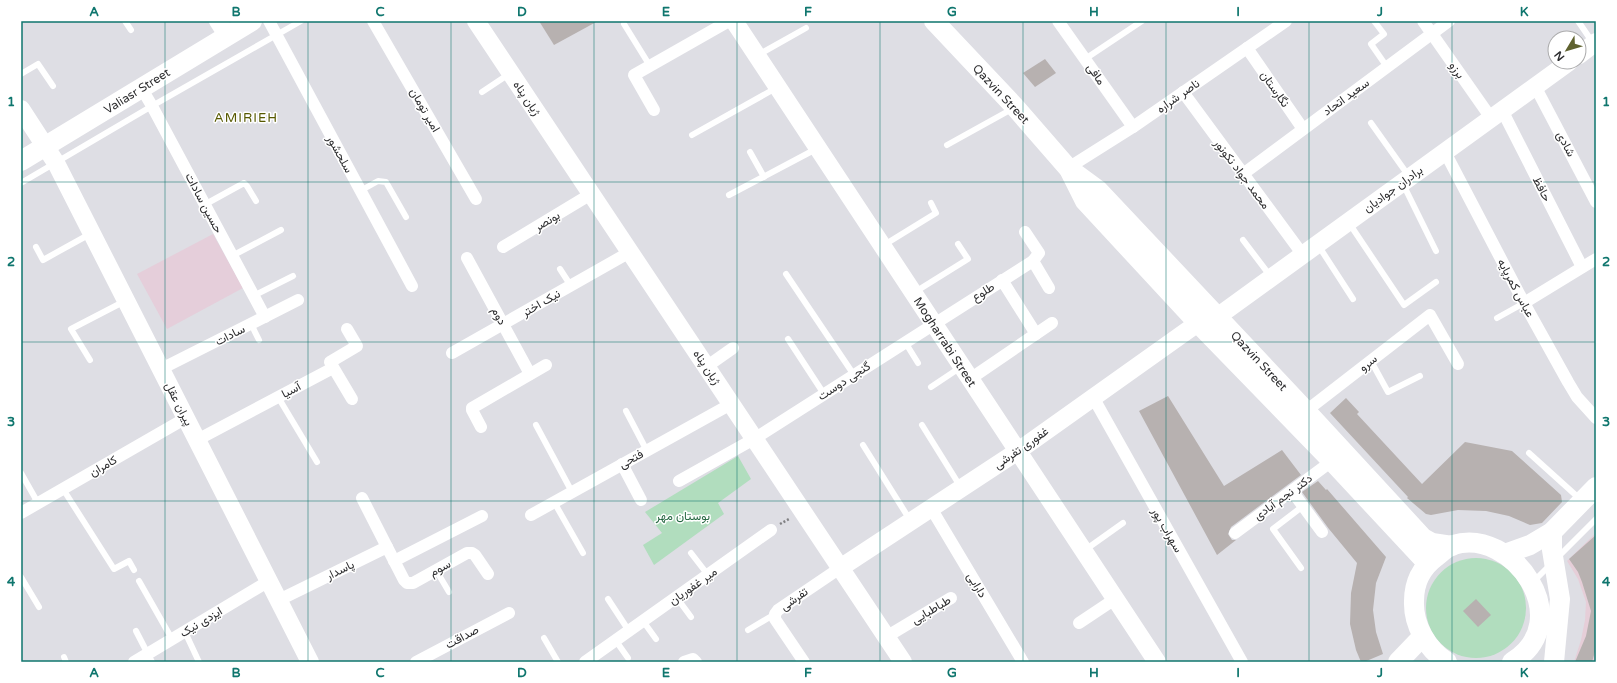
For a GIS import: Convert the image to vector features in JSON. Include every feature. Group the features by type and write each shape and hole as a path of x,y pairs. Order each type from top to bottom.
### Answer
{"main road":[{"name":"Valiasr Street","path":"21,161 51,155 142,89 222,28 252,21"},
{"name":"Qazvin Street","path":"934,21 1015,107 1068,168 1098,190 1423,538 1432,543 1452,546"},
{"name":"Qazvin Street","path":"1068,168 1085,201 1198,323 1427,563"},
{"path":"1505,554 1530,545 1552,532 1596,487"},
{"path":"1552,532 1552,550 1560,599 1554,662"},
{"path":"1439,660 1422,636 1413,607 1414,593 1419,576 1427,563 1452,546 1462,543 1488,546 1505,554 1520,568 1531,583 1537,596 1541,613 1538,632 1532,644 1512,662"},
{"path":"1398,662 1422,636"}],"street":[{"name":"سلحشور","path":"269,21 412,286"},
{"name":"امیر تومان","path":"373,21 476,199"},
{"name":"ژیان پناه","path":"476,21 903,662"},
{"path":"654,110 634,75 729,21"},
{"name":"Mogharrabi Street","path":"734,21 1157,662"},
{"name":"مافی","path":"1058,21 1133,127"},
{"name":"ناصر شراره","path":"1068,168 1133,127 1286,21"},
{"name":"برزو","path":"1423,21 1497,114"},
{"name":"سعید اتحاد","path":"1243,174 1450,21"},
{"name":"نگارستان","path":"1247,48 1303,130"},
{"name":"برادران جوادیان","path":"1217,316 1558,70"},
{"name":"شادی","path":"1535,86 1596,202"},
{"name":"حسین سادات","path":"142,89 265,317"},
{"name":"محمد جواد نکونور","path":"1183,92 1303,254"},
{"name":"پیران عقل","path":"21,109 51,155 92,233 310,662"},
{"name":"حافظ","path":"1497,114 1582,267"},
{"name":"عباس کمرپایه","path":"1445,152 1524,303 1574,392 1596,418"},
{"name":"بونصر","path":"503,247 591,194"},
{"path":"1025,232 1039,253 1033,261 1049,288"},
{"name":"نیک اختر","path":"452,354 630,252"},
{"name":"دوم","path":"467,258 530,374"},
{"path":"1524,303 1596,259"},
{"name":"طلوع","path":"934,323 1033,261"},
{"path":"1002,280 1036,334"},
{"name":"سادات","path":"161,369 298,300"},
{"name":"سرو","path":"1306,411 1430,315 1458,364"},
{"name":"گنجی دوست","path":"679,481 754,439 934,323"},
{"path":"966,373 1036,334 1052,323"},
{"name":"غفوری تفرشی","path":"840,568 1018,451 1198,323"},
{"name":"آسیا","path":"197,440 333,368 330,362 357,346 347,329"},
{"path":"706,367 733,348"},
{"path":"481,427 472,408 546,365"},
{"path":"333,368 352,400"},
{"name":"سهراب پور","path":"1093,397 1242,662"},
{"name":"فتحی","path":"531,515 731,404"},
{"name":"کامران","path":"21,513 186,418"},
{"name":"دکتر نجم آبادی","path":"1235,533 1332,462"},
{"path":"622,464 641,500"},
{"path":"1292,491 1322,532"},
{"path":"362,498 394,561 482,516"},
{"name":"دارابی","path":"931,508 1024,662"},
{"name":"میر غفوریان","path":"585,662 709,576 771,530"},
{"name":"پاسدار","path":"279,600 387,547"},
{"name":"سوم","path":"394,561 407,583 413,583 467,553 472,553 475,555 488,574"},
{"name":"تفرشی","path":"775,614 778,610 840,568"},
{"name":"ایزدی نیک","path":"134,662 150,658 172,639 269,581"},
{"name":"طباطبایی","path":"886,637 951,598"},
{"path":"1079,623 1115,598"},
{"name":"صداقت","path":"416,662 509,613"},
{"path":"775,614 775,619 804,662"},
{"path":"684,662 692,660 696,662"}],"lane":[{"path":"125,21 131,30"},
{"path":"21,183 51,155 152,106 301,21"},
{"path":"1085,59 1142,21"},
{"path":"1374,21 1384,34 1371,44 1387,68"},
{"path":"1578,21 1590,48"},
{"path":"624,24 650,66"},
{"path":"757,56 806,28"},
{"path":"21,74 38,64 53,86"},
{"name":"ژیان پناه","path":"482,92 510,73"},
{"path":"692,135 778,87"},
{"path":"947,145 1015,107"},
{"path":"1371,123 1406,180 1436,251"},
{"path":"729,195 818,148"},
{"path":"750,152 764,177"},
{"path":"360,191 378,181 386,182 406,217"},
{"path":"204,205 244,183 256,201"},
{"path":"882,246 936,213 931,203"},
{"path":"1348,222 1404,305 1436,282"},
{"path":"232,256 281,230"},
{"path":"36,247 43,260 92,233"},
{"path":"1243,240 1271,278"},
{"path":"913,293 968,259 958,244"},
{"path":"1318,244 1354,299"},
{"path":"560,269 571,286"},
{"path":"786,274 854,375"},
{"path":"253,296 293,276"},
{"path":"90,360 71,329 126,301"},
{"path":"1497,318 1524,303"},
{"path":"251,324 259,340"},
{"path":"788,339 824,394"},
{"path":"904,342 918,363"},
{"path":"1371,361 1388,392 1420,376"},
{"path":"931,387 966,373"},
{"path":"278,397 317,462"},
{"path":"626,411 647,451"},
{"path":"536,425 572,492"},
{"path":"922,425 962,488"},
{"path":"863,445 910,521"},
{"path":"1529,453 1582,501"},
{"path":"21,473 38,503"},
{"path":"63,489 114,569 129,561 134,570"},
{"path":"554,502 583,553"},
{"path":"1301,568 1273,529 1303,506"},
{"path":"1531,583 1596,519"},
{"path":"1084,551 1123,523"},
{"path":"691,553 709,576"},
{"path":"436,570 449,592"},
{"path":"21,577 39,607"},
{"path":"139,581 172,639"},
{"path":"677,598 691,617"},
{"path":"608,599 629,631"},
{"name":"تفرشی","path":"748,630 775,614"},
{"path":"644,621 656,639"},
{"path":"136,631 150,658"},
{"path":"185,632 199,662"},
{"path":"544,638 558,662"},
{"path":"616,641 628,658"}],"path":[{"path":"771,530 802,510"}],"shaded area":[{"path":"213,234 243,288 167,329 137,274"},
{"path":"1596,533 1596,662 1574,662 1585,620 1586,602 1578,579 1567,561"}],"green space":[{"name":"بوستان مهر","path":"738,456 751,479 718,503 724,514 654,565 643,545 662,533 645,512"},
{"path":"1476,558 1495,562 1511,573 1522,589 1526,608 1522,627 1511,643 1495,654 1476,658 1457,654 1441,643 1430,627 1426,608 1430,589 1441,573 1457,562"}],"building":[{"path":"539,21 598,21 554,45"},
{"path":"1045,59 1056,73 1035,87 1023,73"},
{"path":"1168,396 1224,486 1282,450 1301,475 1231,527 1228,534 1232,540 1236,540 1217,555 1139,411"},
{"path":"1346,398 1359,412 1357,414 1422,484 1465,442 1512,451 1561,495 1562,502 1542,523 1530,525 1509,516 1486,511 1458,510 1431,515 1426,514 1407,498 1408,497 1330,413"},
{"path":"1318,481 1326,490 1327,489 1386,557 1376,583 1373,610 1376,632 1383,654 1364,662 1361,662 1356,650 1350,624 1351,593 1357,563 1329,529 1302,492"},
{"path":"1596,535 1596,648 1592,662 1575,662 1586,636 1591,611 1578,572 1569,559"},
{"path":"1476,599 1491,615 1478,627 1463,611"}],"district":[{"name":"AMIRIEH","path":"246,118"}]}
